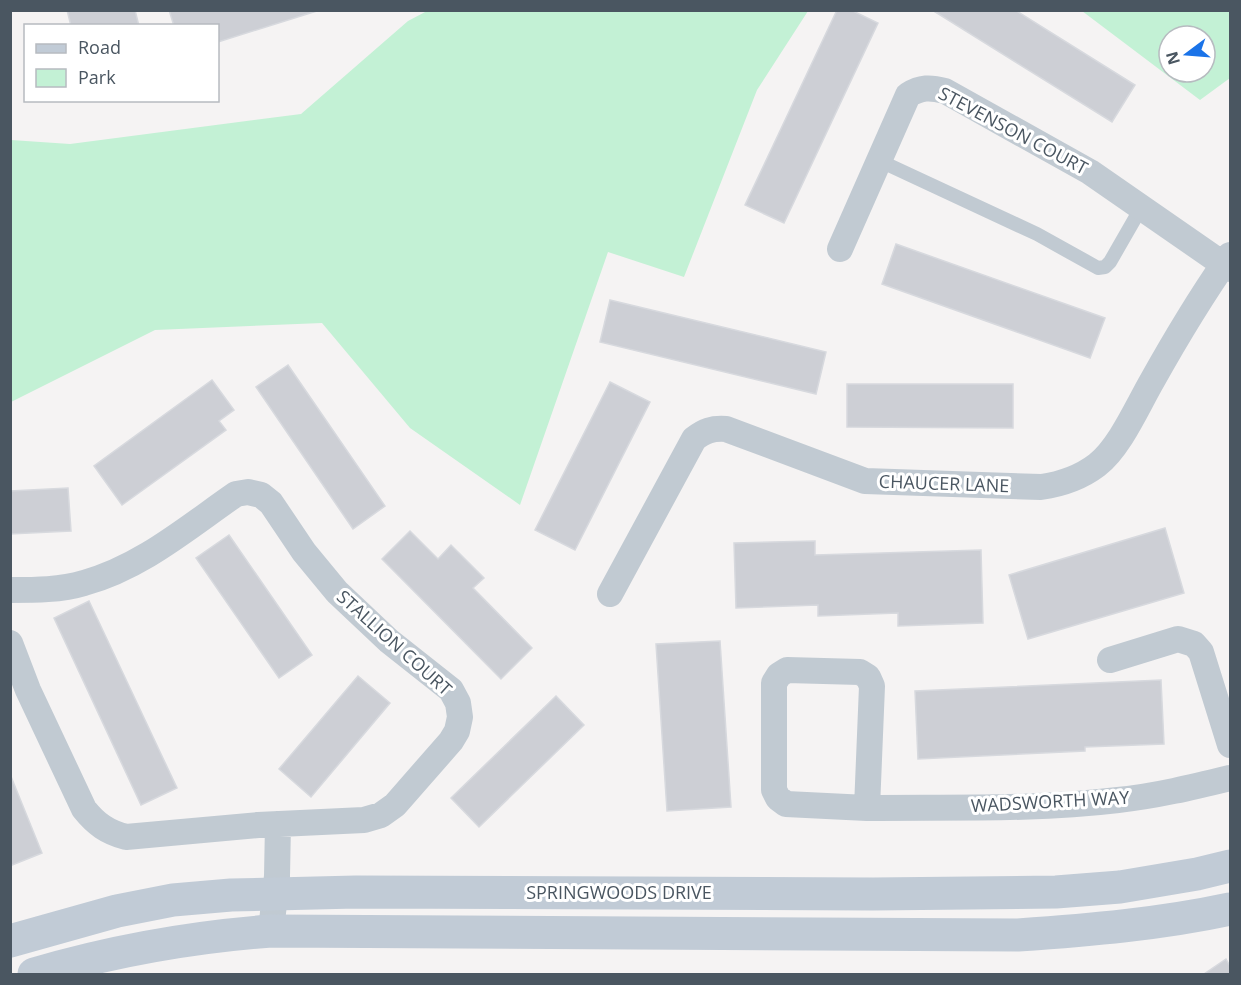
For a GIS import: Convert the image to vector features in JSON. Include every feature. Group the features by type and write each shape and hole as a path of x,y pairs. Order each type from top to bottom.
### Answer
{"street":[{"name":"STEVENSON COURT","path":"840,249 908,95 930,87 945,91 1090,172 1141,208 1228,263"},
{"name":"CHAUCER LANE","path":"610,594 694,440 704,431 716,428 726,429 865,481 1041,487 1059,484 1079,476 1098,464 1113,448 1160,367 1228,263"},
{"name":"STALLION COURT","path":"10,590 50,589 83,584 114,573 138,562 236,494 248,492 261,495 271,502 304,552 337,592 389,641 451,690 458,703 460,717 457,731 451,741 395,805 381,815 364,820 278,824 126,837 110,832 95,823 84,809 28,690 10,644"},
{"path":"1110,660 1178,639 1194,644 1201,652 1230,745"},
{"name":"WADSWORTH WAY","path":"867,808 872,686 868,678 860,672 787,670 779,675 774,683 774,790 778,798 786,804 867,808 1007,807 1118,800 1179,791 1230,778"},
{"path":"272,931 278,824"},
{"name":"SPRINGWOODS DRIVE","path":"10,941 117,911 173,900 231,895 1056,892 1120,887 1230,866"},
{"path":"34,975 84,959 141,948 224,935 272,931 1018,935 1113,928 1178,920 1230,909"}],"lane":[{"path":"880,161 1036,234 1098,268 1105,267 1110,262 1141,208"}],"green space":[{"path":"427,11 808,11 757,90 684,277 608,252 520,505 410,428 322,323 155,330 11,402 11,140 70,144 301,114 408,21"},
{"path":"1082,11 1230,11 1230,78 1200,100 1179,84 1217,84 1217,24 1157,24 1157,68"}],"building":[{"path":"67,10 135,10 138,24 70,24"},
{"path":"169,10 320,10 219,42 219,24 173,24"},
{"path":"837,10 851,10 878,23 784,223 745,205"},
{"path":"932,10 1015,10 1135,85 1112,122"},
{"path":"896,244 1105,318 1090,358 882,284"},
{"path":"610,300 826,352 816,394 600,342"},
{"path":"288,365 385,506 353,529 256,387"},
{"path":"212,380 234,410 219,421 226,430 122,505 94,466"},
{"path":"610,382 650,402 575,550 535,530"},
{"path":"847,384 1013,384 1013,428 847,427"},
{"path":"68,488 71,531 10,534 10,491"},
{"path":"1165,528 1184,593 1028,639 1009,575"},
{"path":"410,531 438,559 451,545 484,578 473,588 532,648 501,679 382,559"},
{"path":"229,535 312,655 279,678 196,558"},
{"path":"815,541 815,555 981,550 983,623 898,626 898,613 818,616 818,605 736,608 734,543"},
{"path":"89,601 177,788 141,805 54,618"},
{"path":"720,641 731,807 667,811 656,644"},
{"path":"358,676 390,703 311,797 279,769"},
{"path":"1161,680 1164,744 1085,747 1085,751 918,759 915,691"},
{"path":"556,696 584,725 479,827 451,798"},
{"path":"10,774 42,853 10,866"},
{"path":"1226,959 1230,966 1230,974 1204,974"}]}
